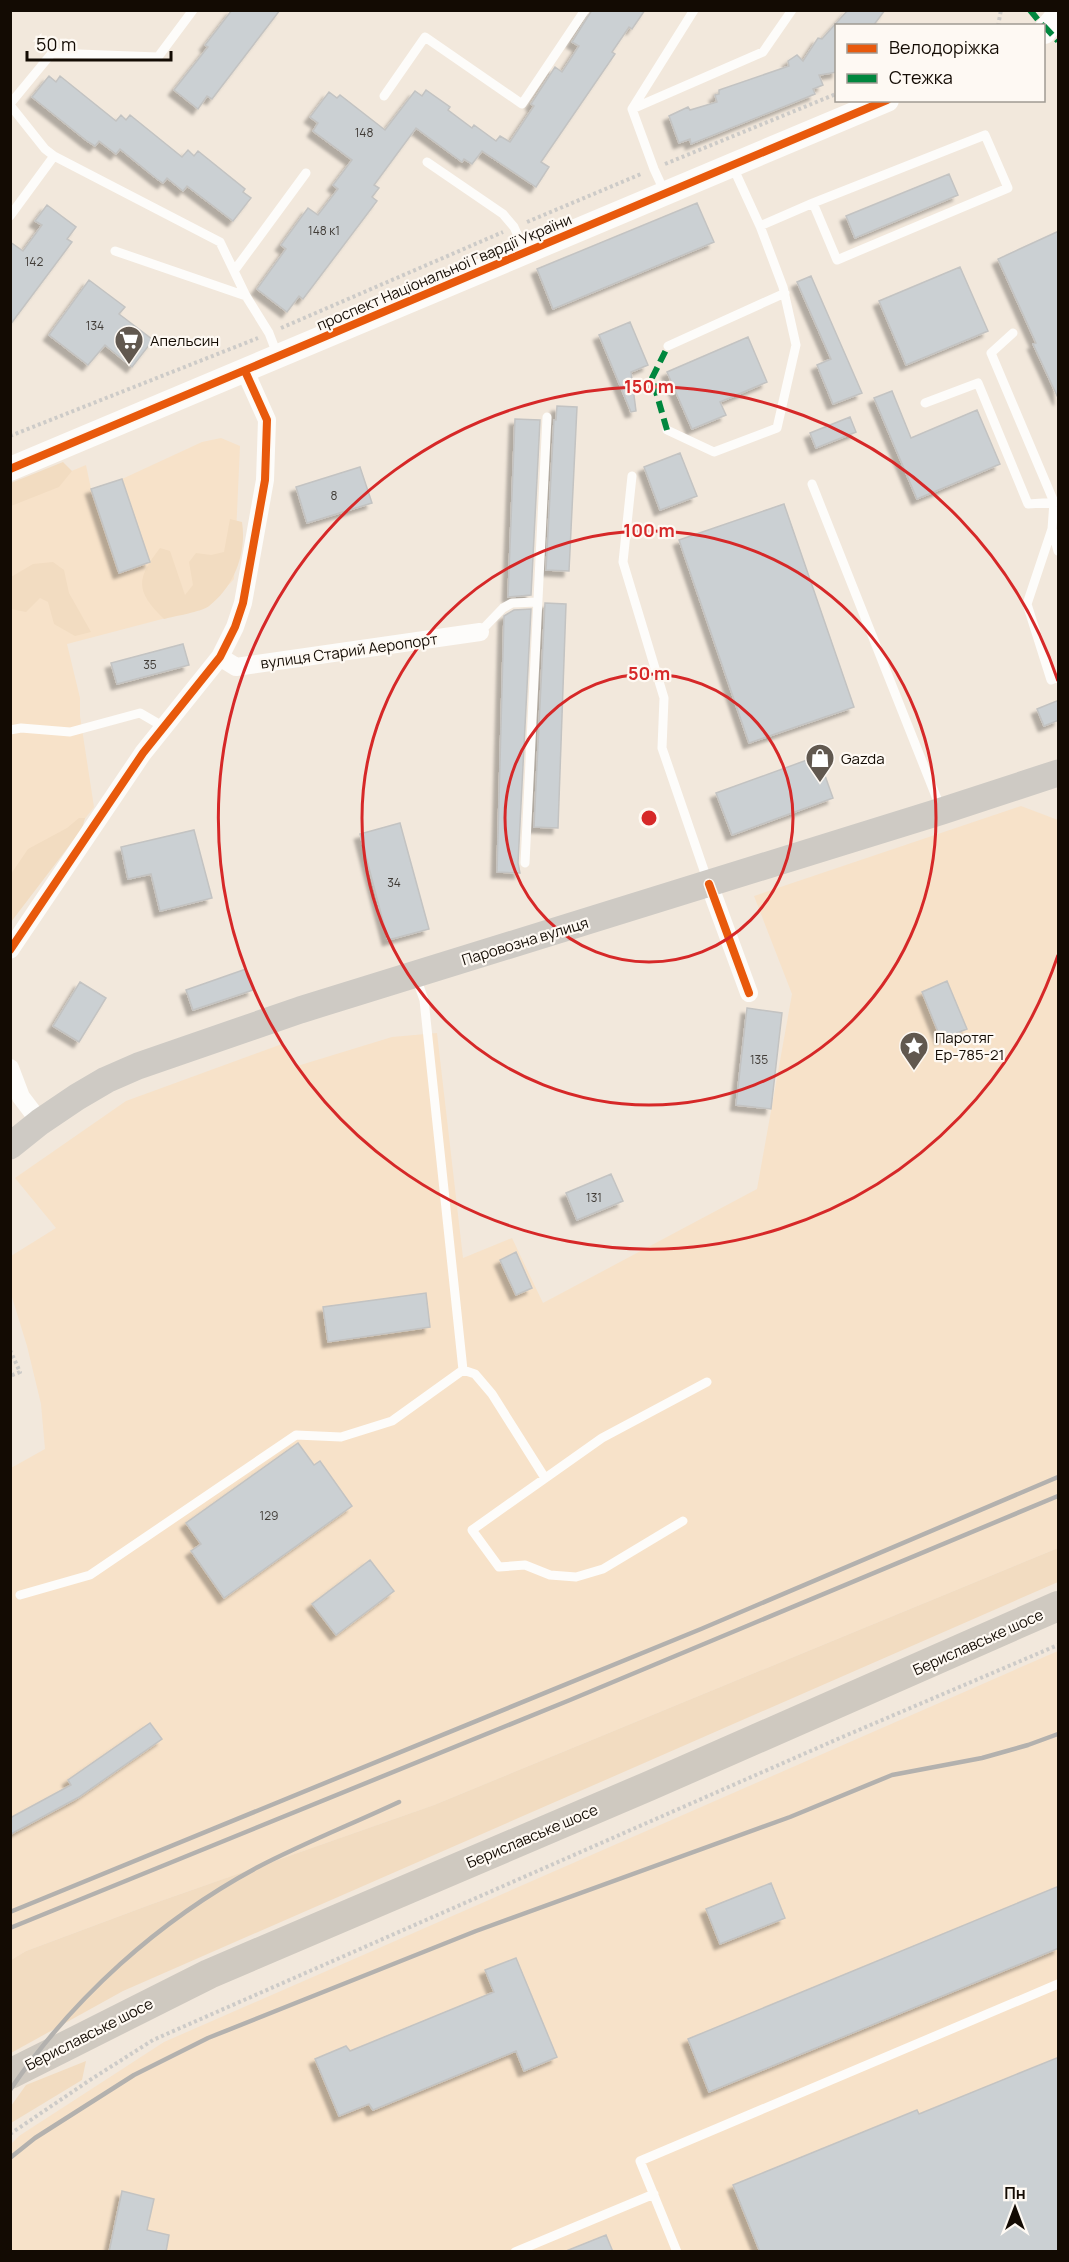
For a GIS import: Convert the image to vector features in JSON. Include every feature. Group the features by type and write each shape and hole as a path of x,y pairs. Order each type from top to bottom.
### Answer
{"main road":[{"name":"Паровозна вулиця","path":"10,1146 40,1122 106,1080 138,1066 300,1010 1059,773"},
{"name":"Бериславське шосе","path":"10,2074 209,1974 649,1786 1059,1606"}],"street":[{"path":"1045,33 1059,15"},
{"name":"проспект Національної Гвардії України","path":"10,469 882,102"},
{"path":"10,950 143,753 220,657 235,627 243,603 266,480 267,420 245,371"},
{"name":"вулиця Старий Аеропорт","path":"220,657 236,667 480,632"},
{"path":"709,884 749,993"},
{"path":"10,1068 21,1097 40,1122"}],"lane":[{"path":"193,10 158,57 52,53 10,105 45,149 54,156 220,242 246,296 269,333 278,356"},
{"path":"632,109 694,10"},
{"path":"632,109 764,52 792,10"},
{"path":"384,96 425,37 522,104 585,11"},
{"path":"632,109 654,169 666,194"},
{"path":"760,226 813,203 985,135 1008,188 837,260 813,203"},
{"path":"10,216 54,156"},
{"path":"427,162 503,214 514,227 526,253"},
{"path":"667,430 714,452 777,428 796,345 785,293 760,226 732,165"},
{"path":"234,271 306,173"},
{"path":"116,251 246,296"},
{"path":"668,346 785,293"},
{"path":"1013,333 991,353 1056,502 1052,529 1027,604 1051,680 1059,677"},
{"path":"925,403 978,383 1028,504 1056,502"},
{"path":"525,863 547,417"},
{"path":"632,476 623,562 664,698 662,748 709,884"},
{"path":"813,484 942,811"},
{"path":"1052,529 1059,551"},
{"path":"480,632 503,608 512,603 537,602"},
{"path":"10,730 21,728 70,732 140,713 164,727"},
{"path":"415,975 424,1000 463,1370"},
{"path":"463,1370 475,1374 497,1401 545,1478"},
{"path":"20,1595 90,1575 296,1435 341,1437 392,1421 463,1370"},
{"path":"683,1521 603,1569 576,1577 550,1575 525,1565 499,1567 472,1530 602,1438 707,1382"},
{"path":"677,2252 640,2161 1059,1984"},
{"path":"515,2252 654,2194"}],"path":[{"path":"10,436 269,333 514,227 835,95"},
{"path":"10,1350 20,1372 10,1376"},
{"path":"10,2134 153,2040 840,1738 1059,1645"}],"shaded area":[{"path":"221,438 240,446 234,579 208,607 67,644 80,698 80,716 94,807 11,914 11,496 86,465 91,489 122,479 202,442"},
{"path":"63,462 72,471 59,487 11,506 11,483"},
{"path":"230,519 242,522 243,534 240,557 232,579 209,606 164,619 144,592 142,585 146,568 160,548 170,551 185,595 193,585 189,562 196,553 211,555 224,552"},
{"path":"53,562 64,570 69,593 91,632 75,636 54,624 48,602 40,598 26,612 11,609 11,577 33,564"},
{"path":"1021,806 1058,820 1058,1548 434,1805 152,1904 26,1951 11,1960 11,1468 45,1449 41,1404 11,1294 11,1256 56,1228 15,1178 126,1101 282,1044 294,1067 392,1037 437,1033 463,1258 512,1238 543,1303 757,1189 792,994 754,896"},
{"path":"79,818 85,818 82,829 11,922 11,874 28,849 67,828"},
{"path":"1058,1548 1058,1582 123,1991 11,2053 11,1960 26,1951 434,1805"},
{"path":"1058,1651 1058,2251 11,2252 11,2144 19,2136 164,2042"},
{"path":"86,2061 82,2080 11,2123 11,2106 26,2085"}],"building":[{"path":"232,10 280,10 212,99 207,96 198,109 174,90 208,47 205,45"},
{"path":"592,10 645,10 632,29 629,27 612,52 615,54 541,162 549,167 536,187 482,151 472,164 464,159 462,162 416,128 374,185 379,188 372,197 377,201 303,299 299,296 287,312 257,289 286,249 281,245 308,208 318,215 338,189 333,185 352,160 313,131 318,123 310,117 329,92 337,98 340,95 385,130 415,91 422,96 426,90 450,107 448,110 472,128 474,125 496,141 500,136 510,142 534,106 531,104 555,67 562,72 579,46 572,42"},
{"path":"848,10 885,10 874,24 835,24"},
{"path":"835,24 835,72 819,75 823,85 813,89 815,94 691,144 690,139 679,143 669,116 688,107 690,110 717,102 715,95 719,94 719,90 789,66 788,61 797,55 803,61 818,38 822,39"},
{"path":"49,76 56,82 60,76 116,121 121,115 126,120 130,115 182,157 188,150 194,156 198,151 245,189 243,192 251,198 233,221 187,186 183,191 167,178 163,183 120,149 116,154 99,141 95,146 32,97"},
{"path":"949,174 958,195 855,238 846,216"},
{"path":"697,203 714,242 553,309 537,269"},
{"path":"47,205 76,227 67,239 72,242 10,325 10,242 23,251 42,225 35,221"},
{"path":"1059,231 1059,400 998,259"},
{"path":"960,267 988,331 906,365 879,301"},
{"path":"811,276 862,393 833,404 817,365 831,359 797,282"},
{"path":"89,280 125,307 119,314 153,340 132,367 105,345 88,365 49,335"},
{"path":"630,322 648,365 631,372 636,411 631,412 599,335"},
{"path":"748,337 767,382 720,402 726,415 692,429 667,372"},
{"path":"892,391 911,438 977,410 1000,464 917,499 874,398"},
{"path":"557,406 577,407 569,571 546,570 554,420 556,420"},
{"path":"850,417 856,432 816,448 810,433"},
{"path":"515,419 540,420 531,595 508,597"},
{"path":"680,453 697,496 660,510 644,467"},
{"path":"360,467 372,503 307,523 296,487"},
{"path":"122,479 150,562 119,573 91,489"},
{"path":"784,504 854,707 749,743 679,540"},
{"path":"545,603 566,604 558,828 534,827"},
{"path":"531,609 518,863 520,873 497,872 504,616 514,610"},
{"path":"183,644 189,665 117,684 111,663"},
{"path":"1059,700 1059,720 1044,726 1037,709"},
{"path":"818,756 833,798 732,835 716,793"},
{"path":"400,823 429,929 388,940 360,834"},
{"path":"194,830 212,898 160,911 151,874 128,879 121,847"},
{"path":"246,969 253,990 193,1010 186,990"},
{"path":"947,981 967,1029 941,1039 922,992"},
{"path":"80,982 106,998 79,1042 53,1026"},
{"path":"747,1008 782,1013 771,1109 736,1105"},
{"path":"611,1174 623,1201 577,1220 566,1193"},
{"path":"516,1252 532,1288 516,1295 500,1260"},
{"path":"426,1293 430,1327 328,1342 323,1307"},
{"path":"298,1443 314,1465 320,1461 352,1506 224,1598 191,1551 201,1544 186,1523"},
{"path":"370,1560 394,1591 336,1635 312,1604"},
{"path":"150,1723 162,1739 79,1797 11,1834 10,1818 71,1785 68,1780"},
{"path":"771,1883 785,1918 720,1944 706,1909"},
{"path":"1059,1886 1059,1948 709,2092 688,2039"},
{"path":"516,1958 557,2057 524,2071 516,2051 373,2110 369,2104 339,2116 315,2059 346,2046 350,2051 494,1992 485,1970"},
{"path":"1059,2057 1059,2252 760,2252 733,2185 917,2110 919,2114"},
{"path":"122,2191 154,2199 147,2230 169,2235 166,2252 109,2252"},
{"path":"606,2235 613,2252 566,2252 566,2251"}],"railway":[{"path":"10,1912 701,1629 1058,1477"},
{"path":"10,1928 570,1700 1058,1496"},
{"path":"10,2158 35,2138 134,2075 208,2038 476,1931 790,1817 892,1775 982,1758 1058,1734"},
{"path":"10,2090 61,2024 90,1993 120,1964 186,1911 258,1867 399,1802"}],"marked path":[{"path":"1030,10 1041,24"},
{"path":"1045,27 1058,41"},
{"path":"667,430 652,378 668,346"}],"cycle path":[{"path":"10,469 882,102"},
{"path":"10,950 143,753 220,657 235,627 243,603 265,480 267,420 245,371"},
{"path":"709,884 749,993"}],"place":[{"name":"Апельсин","path":"129,366"},
{"name":"Gazda","path":"820,784"},
{"name":"Паротяг Ер-785-21","path":"914,1072"}]}
